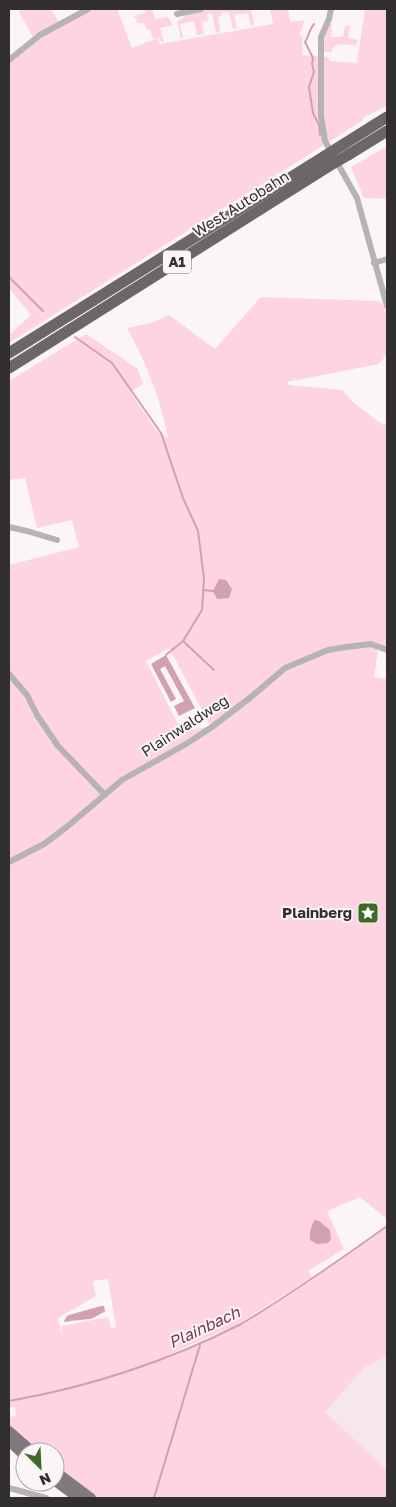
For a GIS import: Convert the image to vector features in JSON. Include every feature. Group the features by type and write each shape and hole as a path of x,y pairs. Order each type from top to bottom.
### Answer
{"highway":[{"name":"West Autobahn","path":"346,150 387,117"},
{"name":"West Autobahn","path":"9,353 327,161 387,131"},
{"name":"West Autobahn","path":"9,368 327,161"}],"main road":[{"path":"9,1431 22,1442"},
{"path":"65,1478 91,1498"},
{"path":"65,1488 78,1498"}],"street":[{"path":"9,60 40,35 88,9"},
{"path":"177,14 201,9"},
{"path":"331,9 321,37 321,115 323,134 325,141 357,198 370,239 374,263 387,306"},
{"path":"374,263 387,259"},
{"path":"9,527 27,530 57,540"},
{"name":"Plainwaldweg","path":"9,862 44,844 122,780 212,727 251,697 277,673 293,664 328,650 346,647 372,644 387,650"},
{"path":"9,674 27,695 37,715 58,746 104,794"},
{"path":"9,1488 46,1498"}],"shaded area":[{"path":"22,9 51,9 60,24 93,9 117,9 132,48 158,38 160,44 273,24 270,9 288,9 290,22 304,20 302,30 300,31 300,36 303,37 302,55 328,57 330,61 357,63 365,9 387,9 387,106 364,117 362,121 9,343 9,335 31,315 9,288 9,62 35,41 19,12"},
{"path":"145,9 152,9 155,19 168,17 173,25 160,28 164,42 161,42 159,37 153,39 150,29 147,30 145,23 137,23 136,18 133,17 146,12"},
{"path":"212,9 251,9 254,26 251,26 248,13 234,15 237,28 233,29 229,12 221,13 222,16 218,17 220,32 216,33 212,13 207,14 208,21 202,22 204,34 197,35 194,21 180,24 183,38 181,38 177,21 186,15"},
{"path":"329,24 332,24 331,37 343,37 345,26 350,26 348,38 358,40 356,45 339,44 333,47 331,52 323,52"},
{"path":"387,146 387,199 364,198 351,167"},
{"path":"261,297 377,301 382,303 387,315 387,354 379,364 287,382 289,385 342,390 355,404 383,425 387,422 387,648 372,644 378,651 374,677 387,679 387,1219 360,1197 327,1211 344,1249 308,1271 312,1277 235,1326 155,1362 205,1342 229,1330 276,1304 387,1227 387,1356 364,1368 325,1412 387,1470 387,1498 98,1498 65,1473 65,1442 27,1442 9,1426 9,1417 16,1416 15,1407 9,1408 9,565 79,547 72,520 37,528 25,478 9,480 9,381 86,334 138,369 143,384 130,392 156,430 168,438 152,382 127,328 151,323 169,315 215,349","holes":["169,648 211,727 181,730 146,661","108,1279 116,1327 111,1328 108,1317 62,1326 62,1337 58,1318 96,1296 93,1281"]},
{"path":"219,579 226,580 232,589 229,598 217,599 213,591"},
{"path":"166,655 195,708 179,716 174,706 184,701 165,666 160,669 176,699 171,702 151,664"},
{"path":"315,1220 330,1230 331,1239 328,1243 317,1244 310,1240 312,1224"},
{"path":"104,1306 105,1312 92,1318 64,1321 69,1315"},
{"path":"387,1356 387,1470 325,1412 364,1368"}],"waterway":[{"path":"314,24 305,42 313,58 314,72 309,87 313,113 319,125 320,135"},
{"path":"9,277 43,311"},
{"path":"75,337 112,363 161,433 183,498 198,531 204,579 202,610 183,641 166,655"},
{"path":"203,590 213,591"},
{"path":"183,641 214,670"},
{"name":"Plainbach","path":"9,1401 98,1381 184,1351 244,1322 278,1301 387,1226"},
{"path":"154,1498 200,1345"}],"place":[{"name":"Plainberg","path":"368,913"}]}
